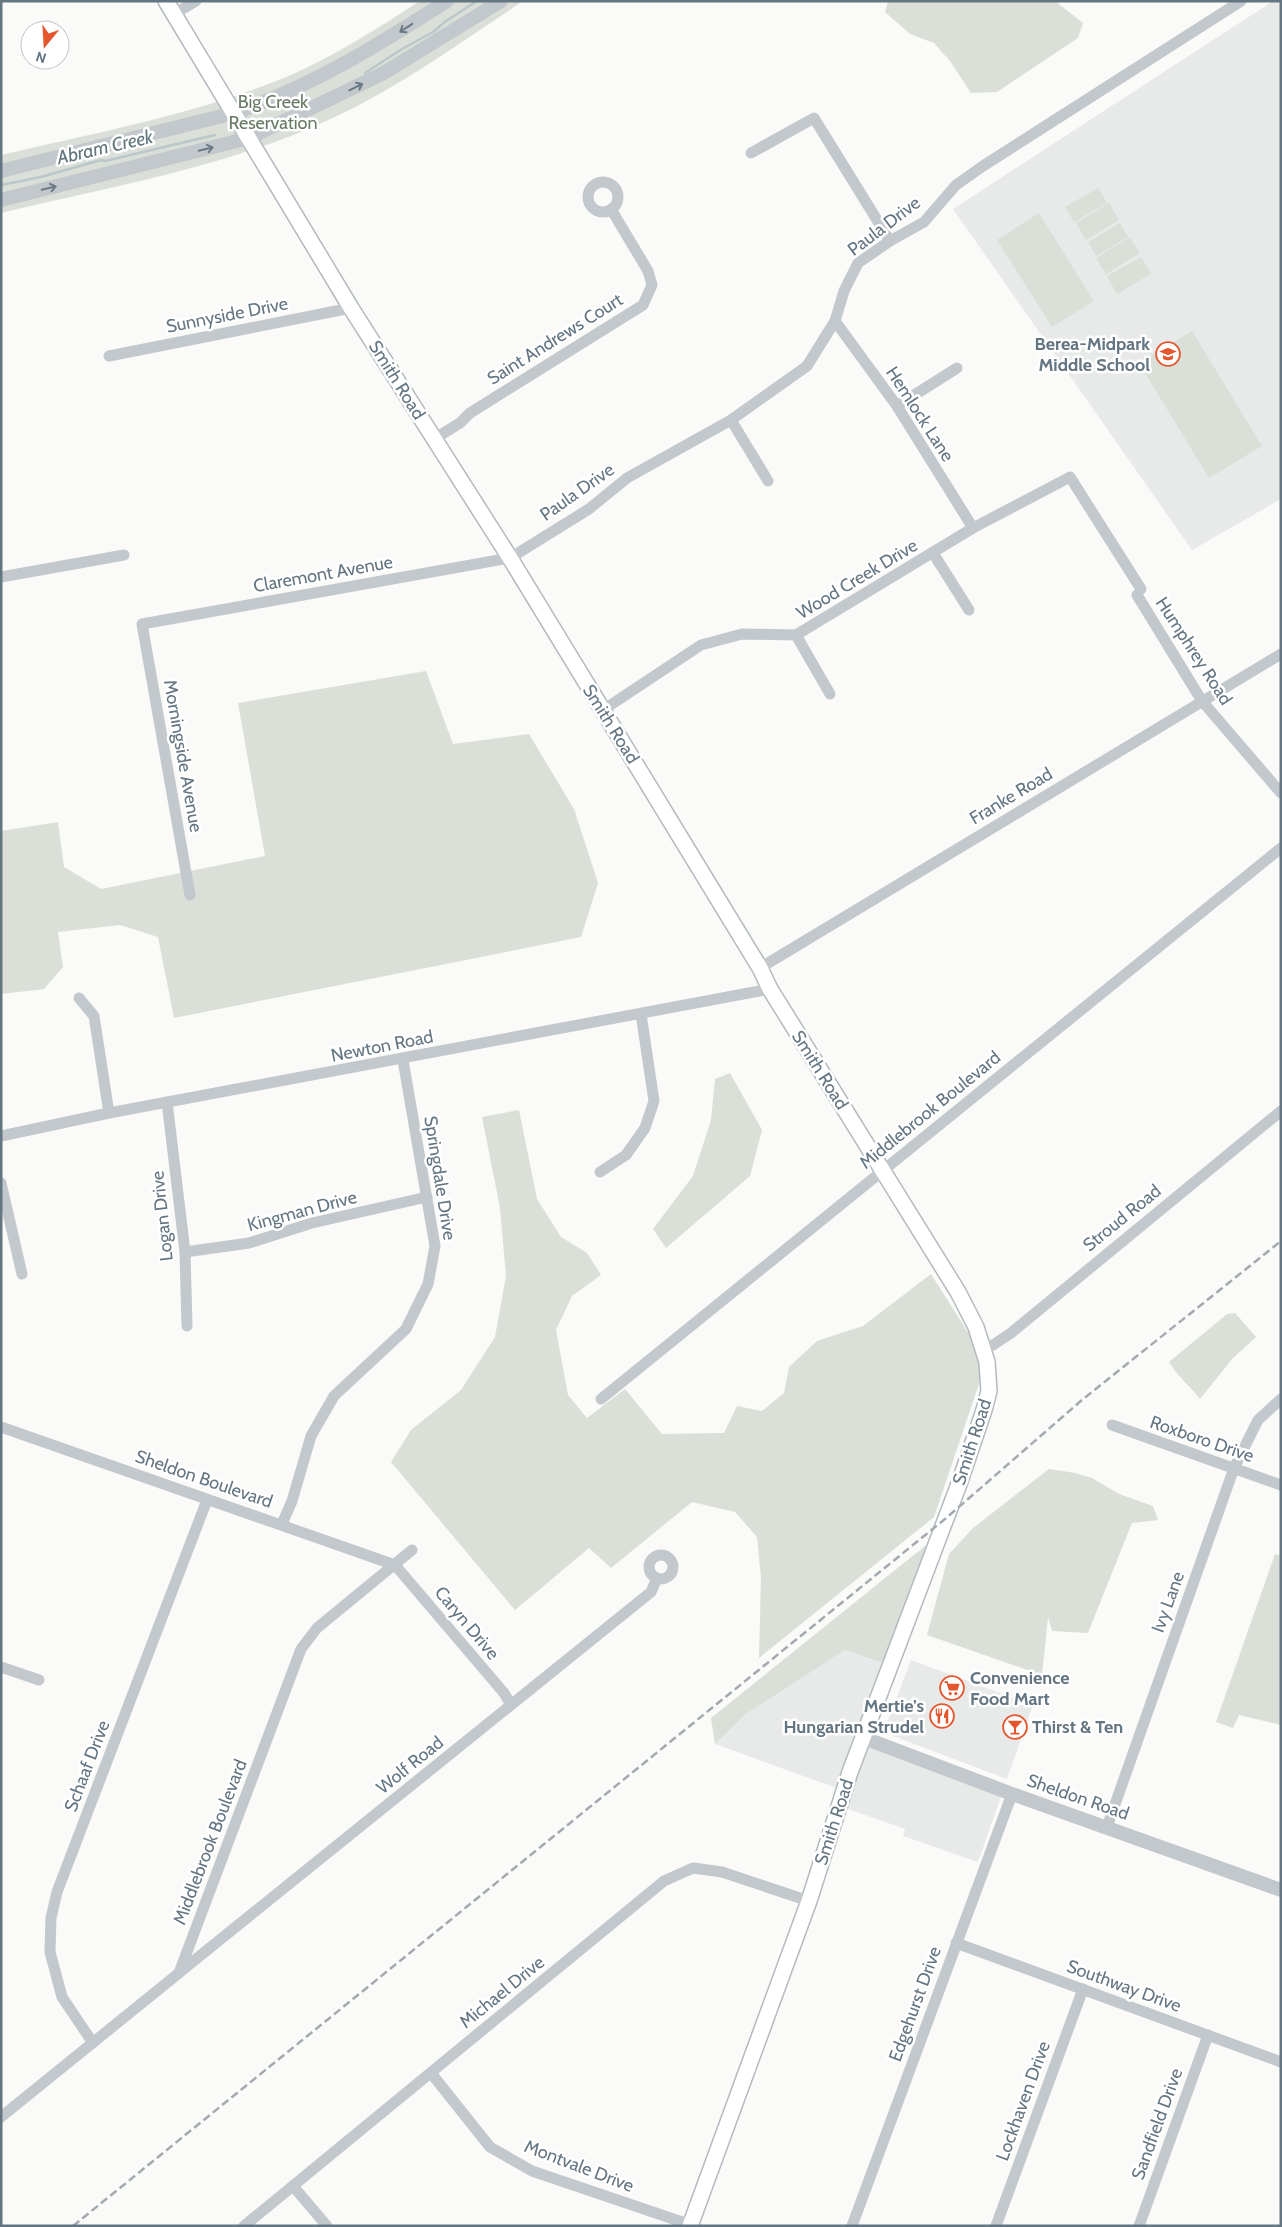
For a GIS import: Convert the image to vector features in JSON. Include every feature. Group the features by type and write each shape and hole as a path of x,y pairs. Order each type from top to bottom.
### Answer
{"main road":[{"name":"Smith Road","path":"166,1 351,308 510,558 760,968 770,989 959,1295 970,1314 983,1347 989,1378 984,1410 959,1484 850,1772 809,1901 691,2226"}],"street":[{"path":"174,14 196,1"},
{"path":"1,171 234,113 270,100 326,75 378,46 447,1"},
{"path":"1,200 249,138 382,74 501,1"},
{"name":"Paula Drive","path":"510,558 589,509 627,478 731,420 807,366 835,321 844,291 858,263 890,241 924,222 956,185 983,166 1241,1"},
{"path":"751,154 814,118 890,241"},
{"name":"Saint Andrews Court","path":"432,435 460,422 470,413 643,305 652,285 648,271 611,209"},
{"name":"Sunnyside Drive","path":"109,356 351,308"},
{"name":"Hemlock Lane","path":"835,321 897,406 973,528"},
{"path":"897,406 958,368"},
{"path":"731,420 768,480"},
{"name":"Wood Creek Drive","path":"603,710 701,645 742,634 796,635 973,528 1070,477"},
{"name":"Humphrey Road","path":"1070,477 1202,701 1281,793"},
{"path":"933,553 969,610"},
{"path":"1,577 124,555"},
{"name":"Claremont Avenue","path":"142,624 510,558"},
{"name":"Morningside Avenue","path":"142,624 190,896"},
{"path":"796,635 830,694"},
{"name":"Franke Road","path":"760,968 1281,654"},
{"name":"Middlebrook Boulevard","path":"601,1399 1281,848"},
{"name":"Newton Road","path":"1,1136 109,1113 403,1060 770,989"},
{"path":"79,998 94,1016 109,1113"},
{"path":"600,1172 626,1155 645,1128 654,1101 641,1014"},
{"name":"Springdale Drive","path":"282,1524 292,1501 311,1436 334,1396 406,1329 428,1284 436,1246 403,1060"},
{"name":"Logan Drive","path":"167,1102 185,1252 187,1326"},
{"name":"Stroud Road","path":"983,1347 993,1345 1005,1337 1281,1111"},
{"path":"1,1183 22,1274"},
{"name":"Kingman Drive","path":"185,1252 249,1244 312,1223 418,1201 427,1197"},
{"name":"Ivy Lane","path":"1107,1827 1234,1468 1258,1420 1281,1399"},
{"name":"Roxboro Drive","path":"1112,1425 1281,1485"},
{"name":"Sheldon Boulevard","path":"1,1427 207,1500 282,1524 394,1565"},
{"name":"Schaaf Drive","path":"92,2043 62,1997 50,1952 51,1918 57,1892 207,1500"},
{"name":"Middlebrook Boulevard","path":"179,1974 301,1650 316,1628 412,1550"},
{"name":"Caryn Drive","path":"394,1565 504,1693 512,1705"},
{"name":"Wolf Road","path":"179,1974 651,1592 657,1578"},
{"path":"1,1667 39,1680"},
{"name":"Sheldon Road","path":"864,1738 1012,1794 1281,1890"},
{"name":"Edgehurst Drive","path":"852,2226 1012,1794"},
{"name":"Michael Drive","path":"244,2226 664,1881 694,1868 722,1872 809,1901"},
{"name":"Southway Drive","path":"956,1943 1281,2062"},
{"path":"1,2117 179,1974"},
{"name":"Lockhaven Drive","path":"996,2226 1083,1989"},
{"name":"Sandfield Drive","path":"1139,2226 1208,2035"},
{"name":"Montvale Drive","path":"431,2073 490,2147 532,2171 691,2226"},
{"path":"293,2186 327,2226"}],"shaded area":[{"name":"Berea-Midpark Middle School","path":"1273,1 1281,1 1281,499 1192,550 953,209"},
{"path":"845,1650 892,1667 866,1745 1002,1794 978,1862 903,1836 905,1829 834,1804 839,1789 715,1744 746,1714"},
{"path":"911,1660 1033,1705 1007,1779 893,1736 888,1721"}],"green space":[{"name":"Big Creek Reservation","path":"420,1 523,1 400,82 349,110 284,139 164,175 1,213 1,155 148,121 256,89 291,75 341,50"},
{"path":"888,1 1055,1 1083,23 1078,38 997,92 971,93 950,61 934,43 910,34 885,12"},
{"path":"1098,188 1107,203 1074,222 1065,207"},
{"path":"1109,203 1119,220 1086,240 1076,223"},
{"path":"1039,213 1094,301 1052,327 997,240"},
{"path":"1120,223 1128,237 1096,256 1088,242"},
{"path":"1130,237 1140,253 1106,274 1096,258"},
{"path":"1141,257 1151,274 1117,294 1107,276"},
{"path":"1192,331 1262,446 1209,478 1139,363"},
{"path":"426,671 453,744 529,734 574,809 598,883 581,937 174,1018 158,937 120,925 58,932 63,967 44,989 1,994 1,831 58,822 64,867 101,889 265,856 238,703"},
{"path":"730,1073 762,1130 750,1176 666,1248 653,1229 693,1176 711,1120 715,1079"},
{"path":"519,1110 537,1199 561,1237 587,1253 601,1275 572,1296 556,1330 568,1395 587,1418 625,1389 662,1434 724,1433 737,1406 762,1411 784,1393 789,1367 817,1341 863,1326 931,1274 983,1356 981,1378 934,1517 759,1658 761,1578 757,1537 735,1512 692,1502 611,1568 589,1548 515,1610 391,1462 411,1430 461,1390 495,1337 506,1276 500,1208 482,1117"},
{"path":"1235,1313 1256,1337 1232,1359 1200,1399 1169,1362 1227,1314"},
{"path":"1049,1469 1092,1478 1119,1494 1153,1506 1158,1520 1132,1523 1088,1633 1052,1631 1048,1617 1042,1675 927,1635 949,1554 973,1528"},
{"path":"930,1542 885,1664 845,1650 746,1714 715,1744 711,1718"},
{"path":"1275,1554 1281,1556 1281,1725 1239,1715 1233,1728 1216,1722"}],"waterway":[{"name":"Abram Creek","path":"365,73 433,32 446,21 477,1"},
{"name":"Abram Creek","path":"1,185 41,177 101,160 105,161 215,135"}],"railway":[{"path":"73,2226 945,1519 1082,1400 1281,1241"}],"place":[{"name":"Berea-Midpark Middle School","path":"1168,354"},
{"name":"Convenience Food Mart","path":"952,1688"},
{"name":"Mertie's Hungarian Strudel","path":"942,1716"},
{"name":"Thirst & Ten","path":"1015,1727"}]}
